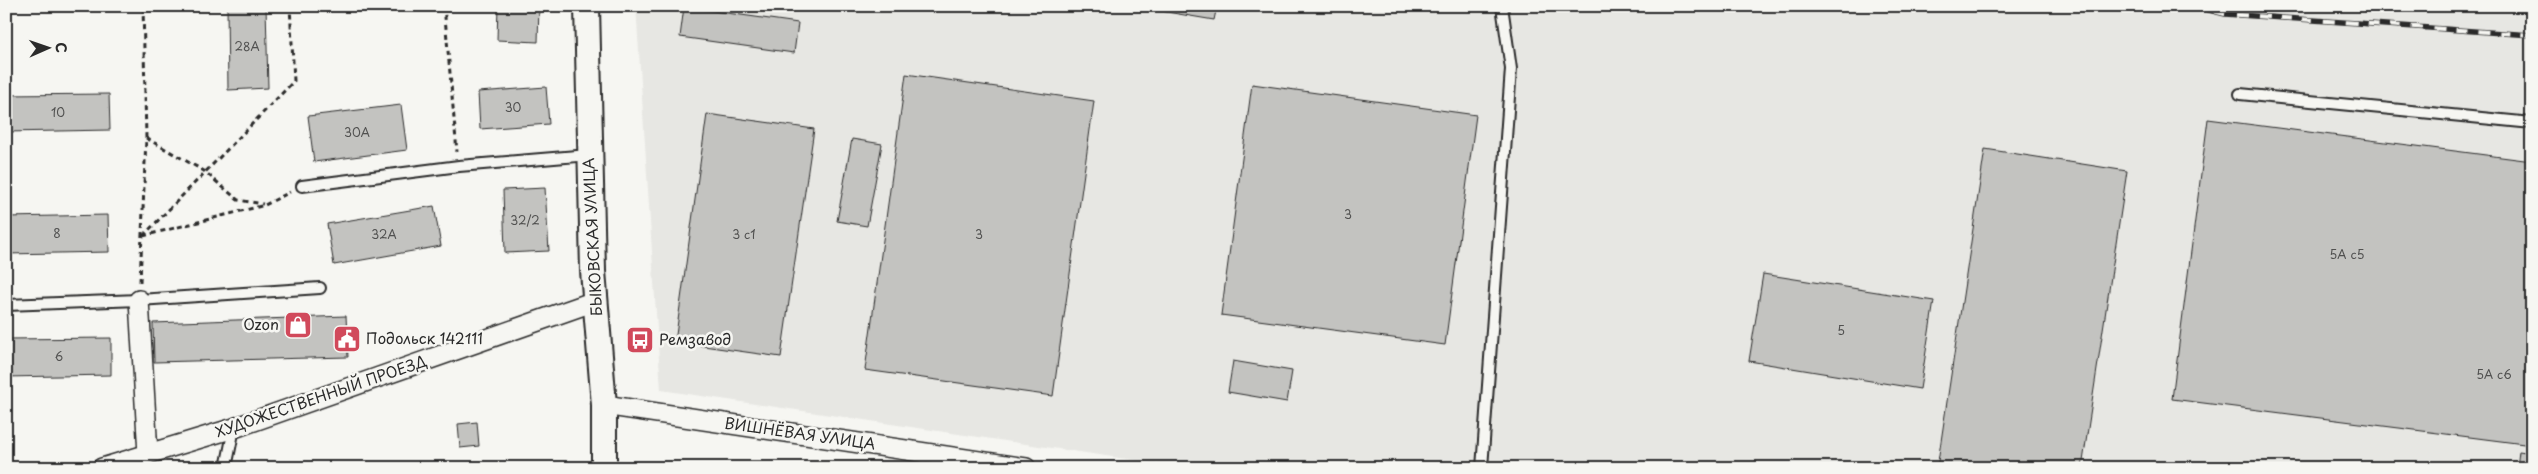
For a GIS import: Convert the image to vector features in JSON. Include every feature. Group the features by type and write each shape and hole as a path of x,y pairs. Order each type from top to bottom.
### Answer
{"street":[{"name":"БЫКОВСКАЯ УЛИЦА","path":"587,6 588,156 595,301 604,405 604,468"},
{"path":"139,300 148,454"},
{"name":"ХУДОЖЕСТВЕННЫЙ ПРОЕЗД","path":"102,468 234,428 595,301"},
{"name":"ВИШНЁВАЯ УЛИЦА","path":"604,405 1026,468"}],"lane":[{"path":"1482,468 1511,69 1502,6"},
{"path":"2240,94 2532,123"},
{"path":"302,186 459,166 588,156"},
{"path":"6,305 139,300 320,288"},
{"path":"226,468 234,428"}],"path":[{"path":"139,300 146,138 143,6"},
{"path":"142,236 294,81 290,6"},
{"path":"444,6 459,166"},
{"path":"146,138 204,171 238,200 265,205"},
{"path":"142,236 265,205 302,186"}],"shaded area":[{"path":"636,6 2532,6 2532,468 1187,468 661,390"}],"building":[{"path":"227,6 266,6 268,88 228,90"},
{"path":"498,6 539,6 538,42 497,40"},
{"path":"1131,6 1217,6 1214,20"},
{"path":"684,7 798,23 794,53 680,37"},
{"path":"906,74 1094,101 1053,396 865,370"},
{"path":"1252,84 1476,115 1445,345 1221,315"},
{"path":"546,87 549,124 480,129 478,92"},
{"path":"109,94 110,130 6,132 6,95"},
{"path":"401,105 407,150 314,162 308,116"},
{"path":"707,114 814,129 781,357 675,342"},
{"path":"2208,119 2532,161 2532,445 2172,399"},
{"path":"852,139 882,144 867,226 837,221"},
{"path":"1985,149 2127,171 2082,468 1937,468"},
{"path":"545,188 549,251 505,253 503,190"},
{"path":"434,206 441,246 334,265 327,224"},
{"path":"108,215 109,252 6,254 6,217"},
{"path":"1763,274 1934,301 1920,389 1749,361"},
{"path":"346,316 348,357 154,362 153,323"},
{"path":"111,338 111,375 6,377 6,339"},
{"path":"1233,361 1292,371 1287,402 1228,392"},
{"path":"477,422 479,446 460,448 458,424"},
{"path":"2519,451 2532,453 2532,468 2517,468"}],"railway":[{"path":"2193,6 2225,14 2532,35"}],"place":[{"name":"Ozon","path":"298,325"},
{"name":"Подольск 142111","path":"347,339"},
{"name":"Ремзавод","path":"640,340"}]}
